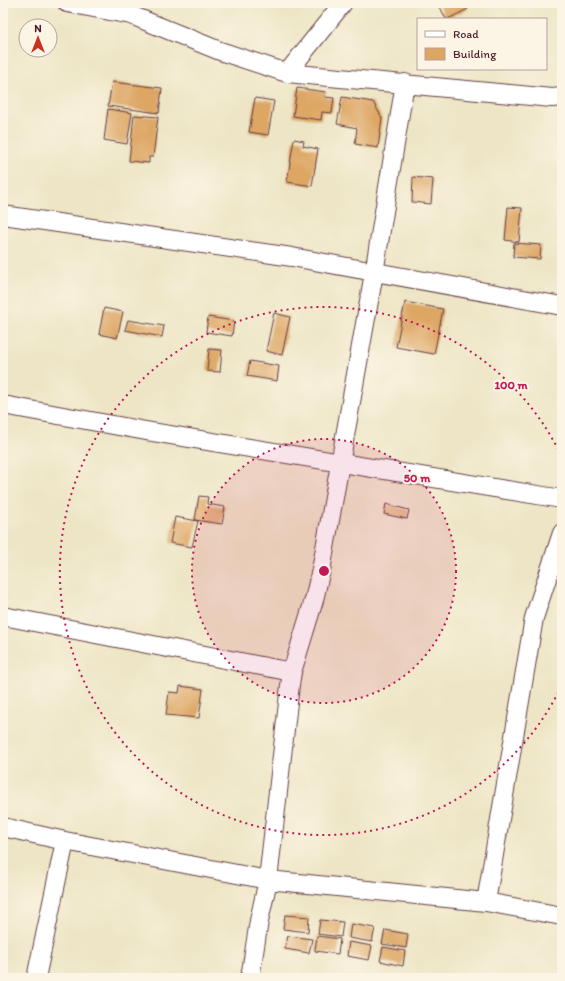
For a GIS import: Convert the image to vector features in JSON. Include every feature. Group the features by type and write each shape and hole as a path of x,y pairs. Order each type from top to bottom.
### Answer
{"street":[{"path":"67,3 131,9 220,51 287,73 552,98 562,97"},
{"path":"287,73 343,3"},
{"path":"250,978 259,921 268,880 292,672 319,579 374,273 405,83"},
{"path":"3,215 284,256 562,306"},
{"path":"3,405 340,464 562,500"},
{"path":"486,902 534,618 562,533"},
{"path":"3,616 292,672"},
{"path":"3,827 65,841 268,880 486,902 562,916"},
{"path":"36,978 65,841"}],"building":[{"path":"438,3 465,3 468,9 450,18 446,18"},
{"path":"112,82 162,88 159,113 108,106"},
{"path":"297,88 326,92 325,97 334,98 332,113 322,112 321,120 293,116"},
{"path":"342,97 373,102 382,118 378,148 355,144 357,128 337,124"},
{"path":"255,98 274,101 268,135 249,132"},
{"path":"108,109 132,113 127,144 104,140"},
{"path":"134,115 158,117 153,157 149,157 149,163 129,161"},
{"path":"294,139 304,141 303,146 318,149 312,186 287,182"},
{"path":"413,177 433,179 431,204 412,202"},
{"path":"508,207 522,208 519,242 505,240"},
{"path":"514,243 541,245 540,259 513,257"},
{"path":"405,302 443,309 434,354 396,347"},
{"path":"104,308 123,312 117,338 99,334"},
{"path":"274,313 290,317 282,355 266,351"},
{"path":"208,317 234,321 232,336 206,332"},
{"path":"128,320 164,326 162,337 125,330"},
{"path":"209,349 222,350 220,372 207,371"},
{"path":"250,361 279,366 277,381 247,376"},
{"path":"199,496 208,497 207,504 225,507 222,524 195,520"},
{"path":"386,504 409,510 407,519 384,514"},
{"path":"175,517 198,521 192,547 170,543"},
{"path":"180,686 203,689 199,718 166,715 169,692 179,693"},
{"path":"285,915 309,917 308,932 283,929"},
{"path":"320,920 343,922 341,937 318,934"},
{"path":"351,924 375,928 372,942 349,938"},
{"path":"385,930 408,934 406,948 382,944"},
{"path":"288,936 312,939 309,953 285,949"},
{"path":"317,936 340,939 338,954 315,951"},
{"path":"349,942 372,946 369,960 347,956"},
{"path":"383,947 405,951 403,966 380,961"}]}
